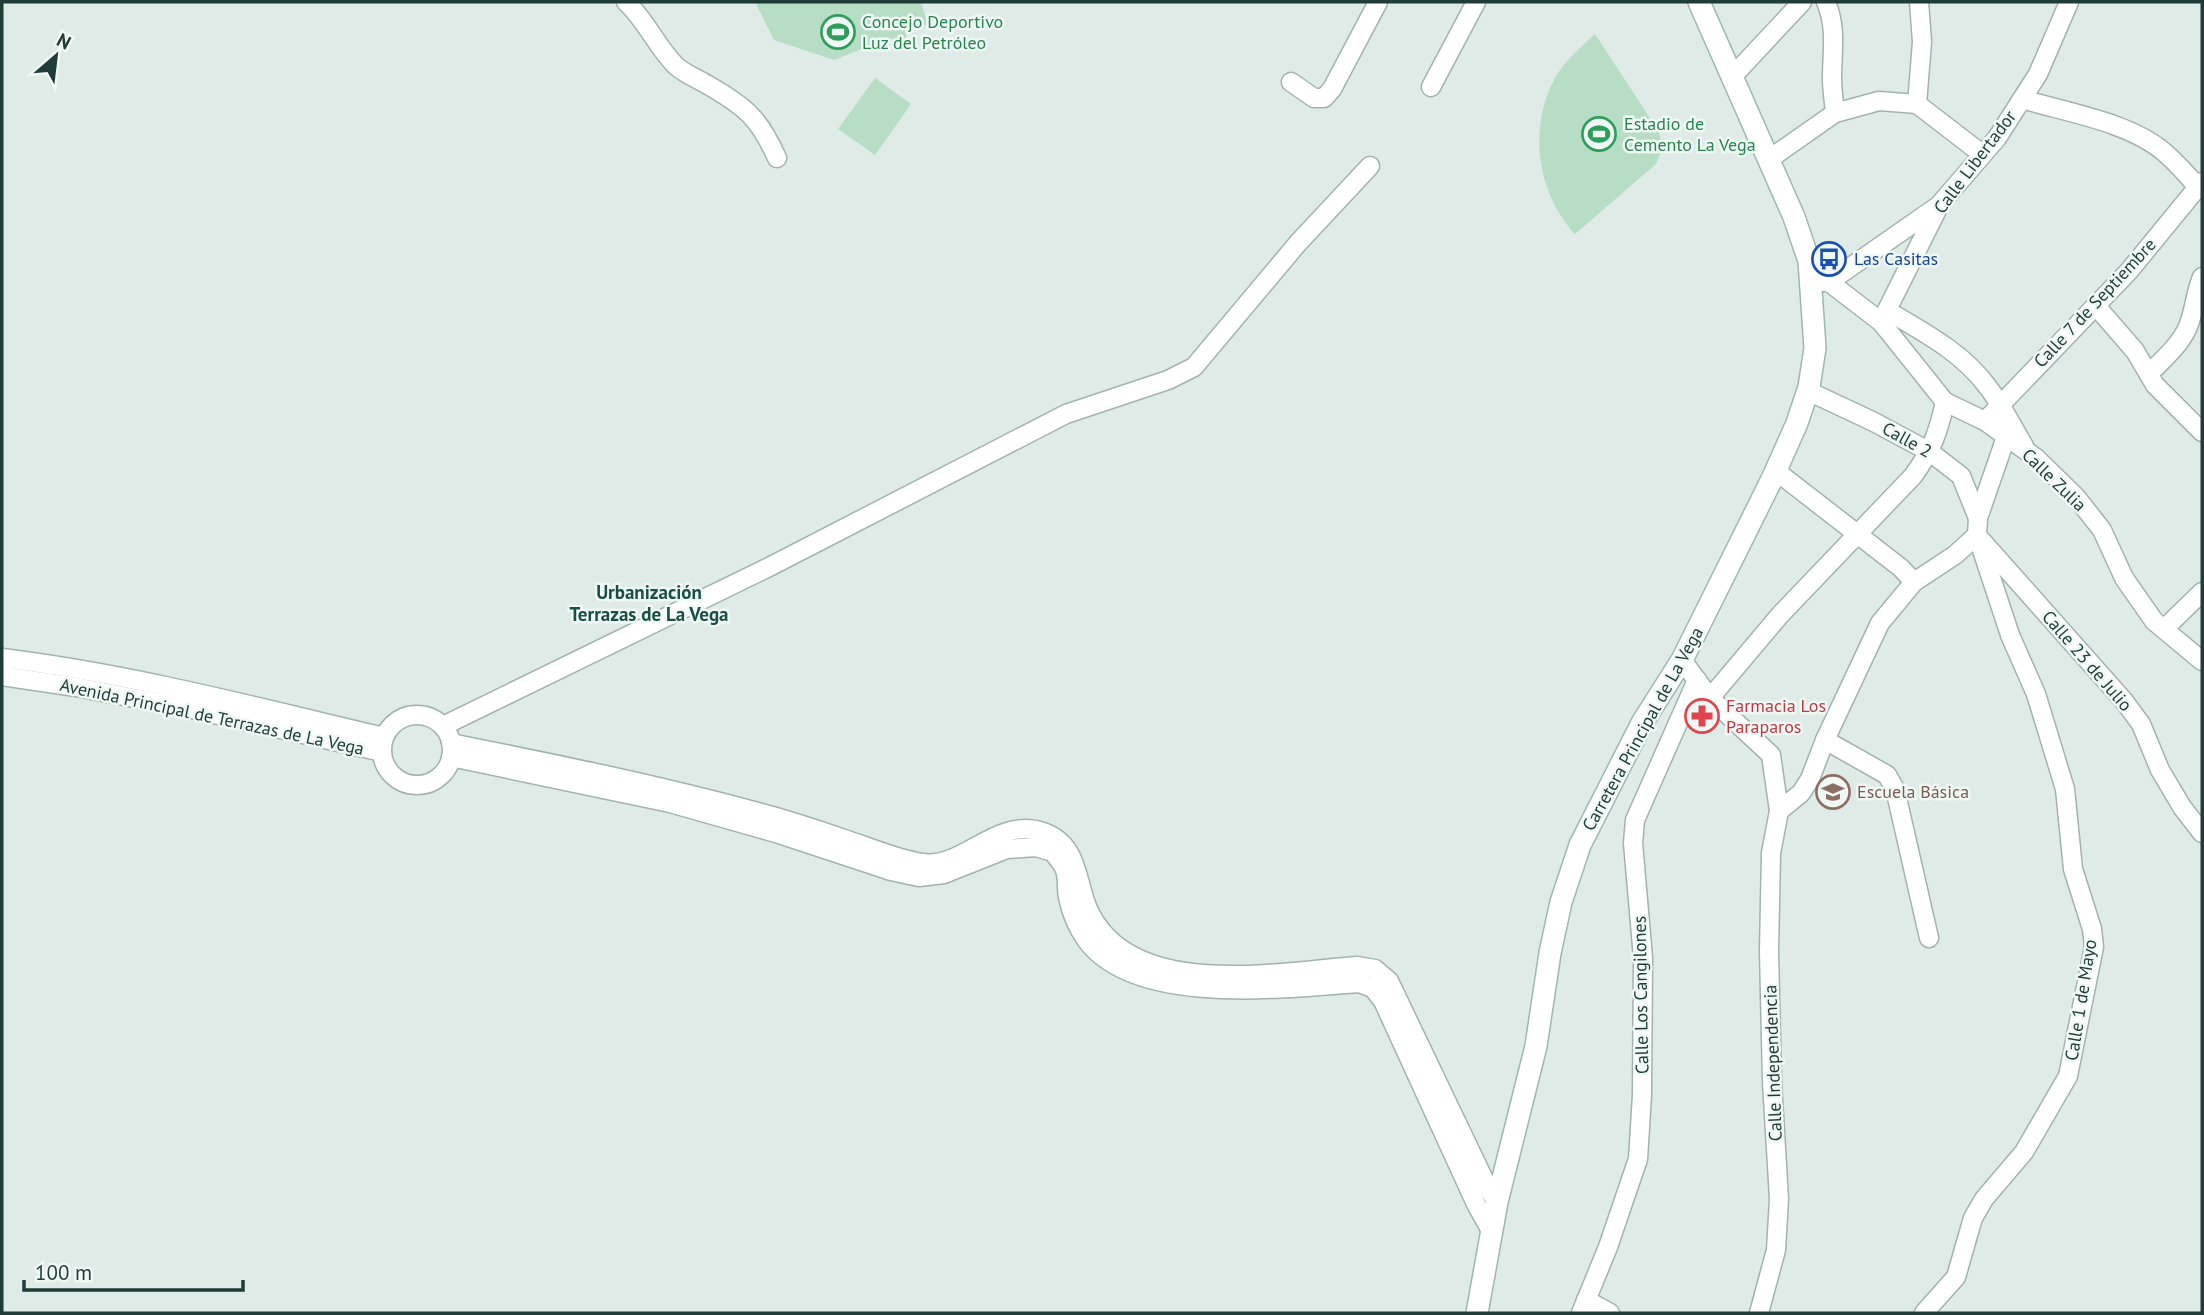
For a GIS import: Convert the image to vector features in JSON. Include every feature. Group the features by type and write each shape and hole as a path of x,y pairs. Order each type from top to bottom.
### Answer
{"street":[{"path":"626,2 640,14 663,52 678,68 747,109 766,132 777,158"},
{"path":"1291,82 1314,98 1324,98 1332,89 1378,2"},
{"path":"1431,87 1476,2"},
{"name":"Carretera Principal de La Vega","path":"1477,1313 1497,1202 1536,1046 1550,953 1561,902 1580,845 1642,723 1682,660 1776,471 1808,391 1815,348 1819,282 1794,217 1699,2"},
{"path":"1731,78 1802,2"},
{"path":"1826,2 1832,16 1835,41 1832,80 1835,113"},
{"path":"1917,103 1923,42 1919,2"},
{"name":"Calle Libertador","path":"1884,316 1940,204 1997,138 2038,74 2069,2"},
{"path":"2022,99 2141,136 2163,151 2200,185"},
{"path":"1768,160 1835,113 1880,101 1917,103 1982,153"},
{"path":"451,750 443,726 771,566 1066,414 1159,383 1194,367 1291,252 1370,166"},
{"name":"Calle 7 de Septiembre","path":"1985,421 2129,271 2200,185"},
{"path":"1940,204 1819,282 1884,316 1928,335 1964,360 1986,383 2027,452"},
{"path":"2150,374 2179,342 2190,322 2196,291 2202,277"},
{"path":"2096,306 2136,351 2155,385 2202,432"},
{"name":"Calle Zulia","path":"1884,316 1945,402 1985,421 2027,452 2076,497 2102,530 2124,578 2154,621 2202,661"},
{"name":"Calle 2","path":"1808,391 1930,452 1961,476 1977,526"},
{"path":"1710,698 1780,615 1913,476 1930,452 1945,402"},
{"path":"1779,811 1801,793 1810,779 1825,740 1881,623 1914,582 1955,555 1977,526 2006,437"},
{"path":"1776,471 1859,534 1914,582"},
{"name":"Calle 23 de Julio","path":"1977,526 2141,724 2160,770 2182,807 2202,833"},
{"name":"Calle 1 de Mayo","path":"1924,1313 1956,1277 1973,1218 1984,1199 2024,1152 2068,1076 2094,947 2092,929 2073,869 2065,789 2036,694 2010,635 1977,526"},
{"path":"2164,629 2202,592"},
{"name":"Avenida Principal de Terrazas de La Vega","path":"2,658 95,670 195,690 383,744"},
{"name":"Calle Independencia","path":"1682,660 1710,698 1771,755 1779,811 1771,853 1769,951 1772,1083 1779,1199 1776,1250 1759,1313"},
{"name":"Avenida Principal de Terrazas de La Vega","path":"2,676 76,687 383,744"},
{"name":"Calle Los Cangilones","path":"1584,1307 1608,1247 1637,1159 1643,1095 1643,958 1633,843 1635,820 1697,680"},
{"name":"Avenida Principal de Terrazas de La Vega","path":"443,726 422,715 399,719 390,727 383,744 390,772 398,780 409,784 431,782 440,776 451,750"},
{"path":"1825,740 1886,775 1895,789 1929,938"},
{"path":"451,750 678,790 784,819 899,858 927,864 951,858 1011,830 1042,832 1060,841 1073,858 1086,904 1099,925 1113,943 1139,960 1202,974 1357,966 1375,969 1389,981 1489,1191 1497,1202"},
{"path":"451,750 670,803 776,832 891,871 919,877 944,874 1007,849 1036,847 1054,852 1065,871 1073,918 1088,942 1105,959 1131,973 1194,987 1256,990 1359,983 1373,988 1383,1001 1476,1204 1491,1231"},
{"path":"1584,1307 1611,1313"}],"green space":[{"name":"Concejo Deportivo Luz del Petróleo","path":"755,2 921,2 928,24 906,32 906,38 887,39 834,60 774,40"},
{"name":"Estadio de Cemento La Vega","path":"1595,34 1659,132 1662,149 1656,164 1575,234 1562,217 1544,178 1539,135 1548,93 1558,73"},
{"path":"875,78 911,104 875,155 838,129"}],"place":[{"name":"Concejo Deportivo Luz del Petróleo","path":"838,32"},
{"name":"Estadio de Cemento La Vega","path":"1599,134"},
{"name":"Las Casitas","path":"1829,259"},
{"name":"Farmacia Los Paraparos","path":"1702,716"},
{"name":"Escuela Básica","path":"1833,792"}],"district":[{"name":"Urbanización Terrazas de La Vega","path":"649,603"}]}
